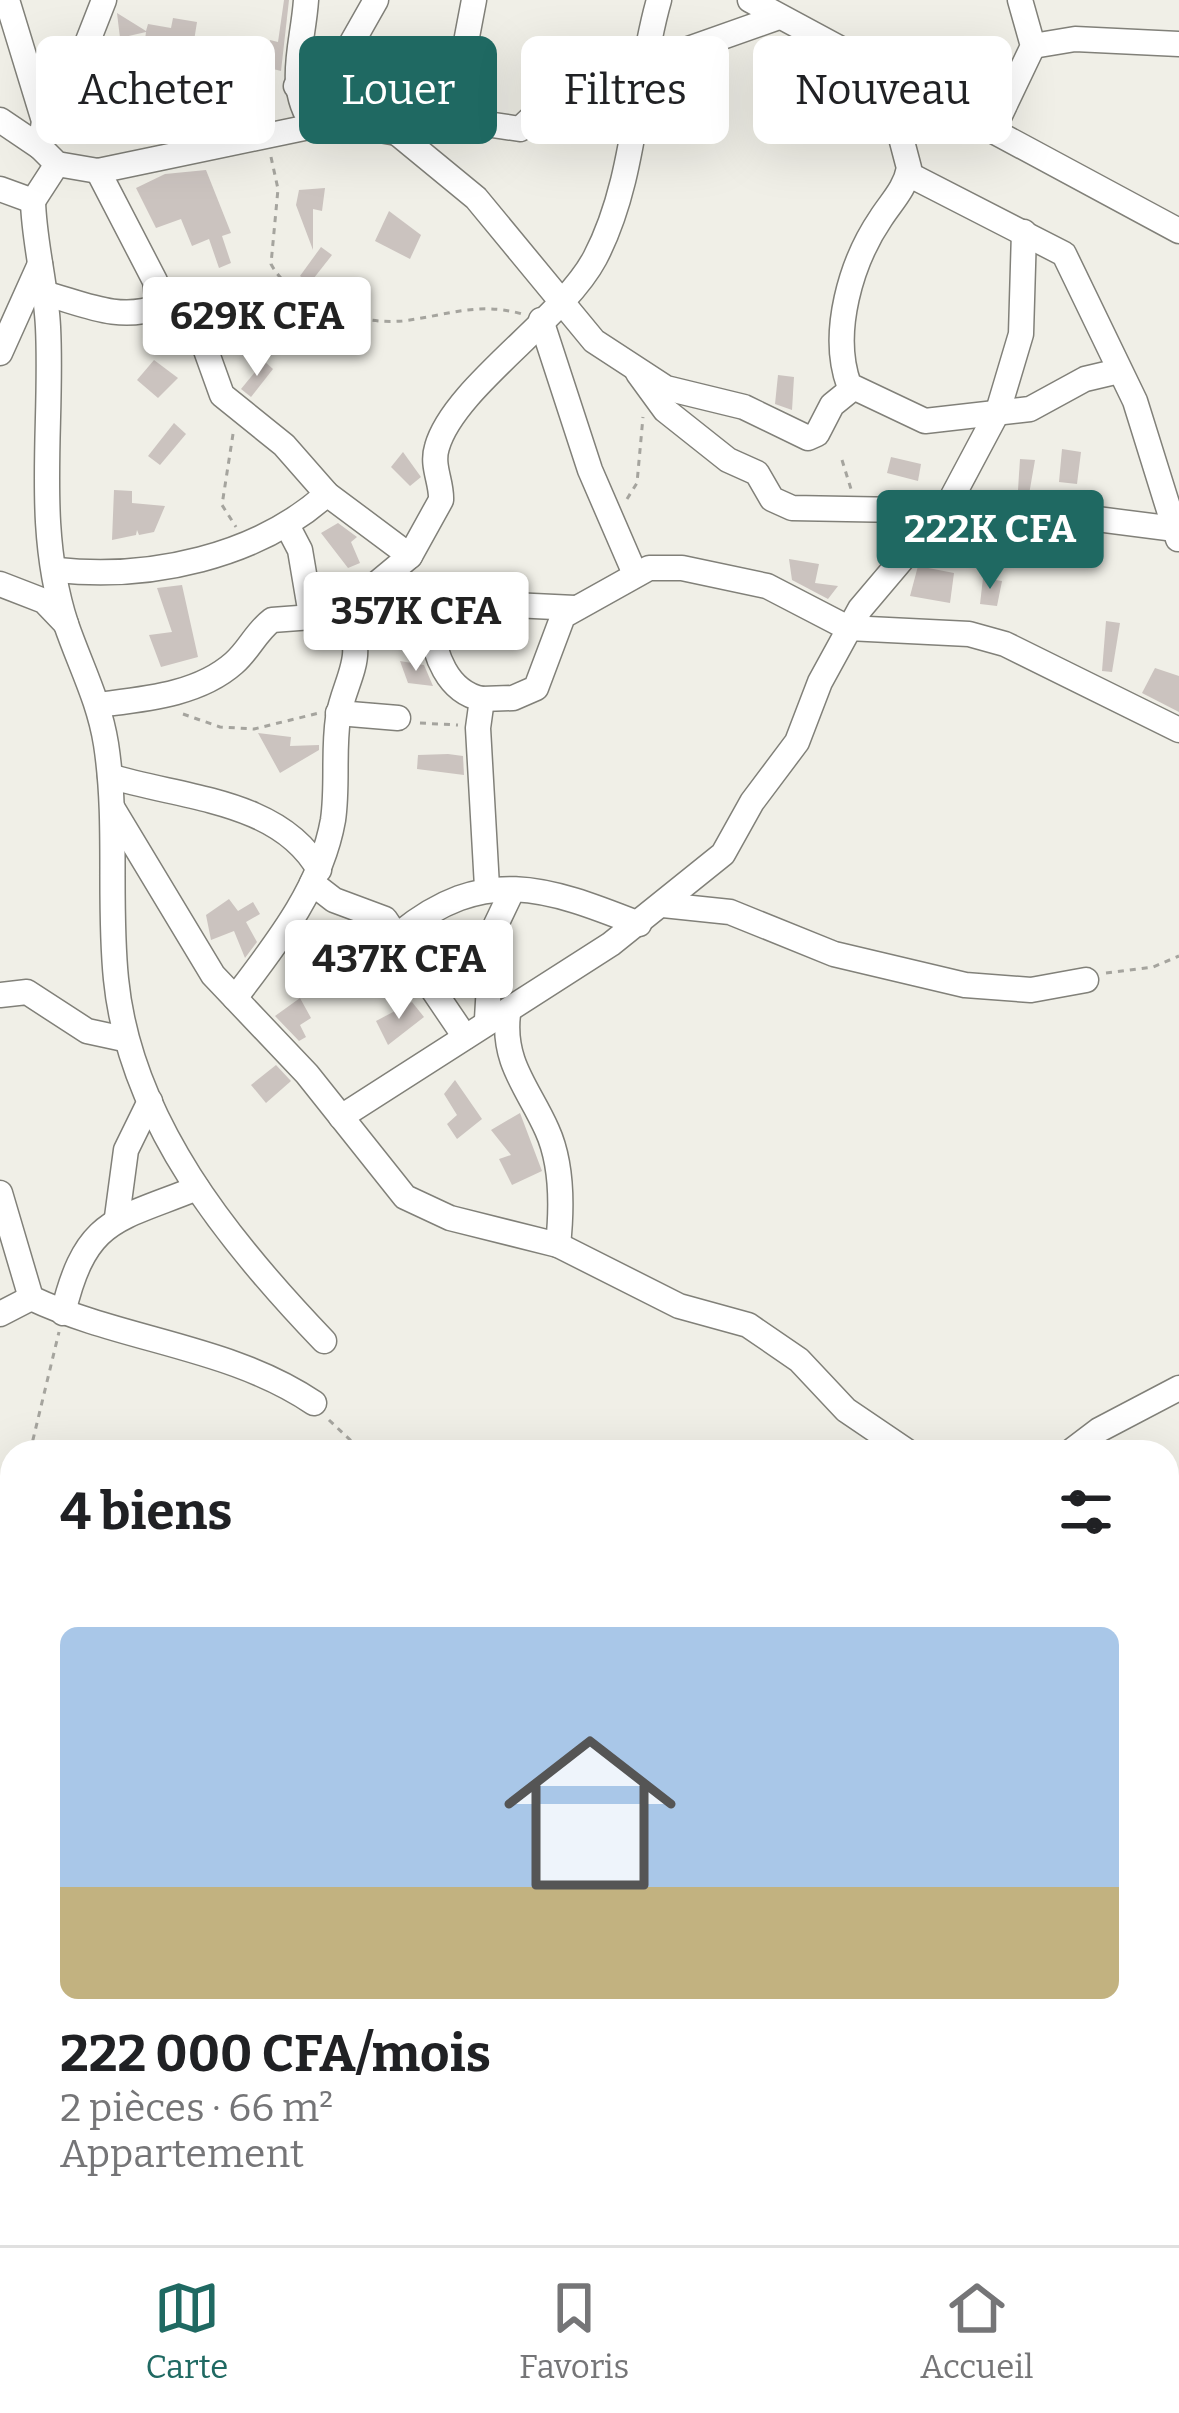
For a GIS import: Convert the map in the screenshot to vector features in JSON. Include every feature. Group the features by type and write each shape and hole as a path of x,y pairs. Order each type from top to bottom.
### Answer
{"street":[{"path":"7,0 36,96"},
{"path":"90,36 104,0"},
{"path":"299,102 296,86 306,0"},
{"path":"356,36 376,0"},
{"path":"467,36 474,0"},
{"path":"651,36 659,0"},
{"path":"750,0 814,36"},
{"path":"1012,91 1034,46 1020,0"},
{"path":"725,36 778,17"},
{"path":"1034,46 1075,39 1179,44"},
{"path":"0,120 48,155 98,171 237,144"},
{"path":"1012,140 1179,230"},
{"path":"47,144 48,155 33,200 48,324 43,476 66,624 98,705 110,776 116,978 124,1039 150,1101 226,1234 324,1341"},
{"path":"424,144 476,198 550,313 612,521 635,574"},
{"path":"346,624 410,556 441,500 434,465 443,431 597,254 632,144"},
{"path":"905,144 908,174 868,240 850,287 843,364 853,388 926,421 1042,405 1085,379 1119,371"},
{"path":"98,171 155,281 158,307"},
{"path":"638,373 652,396 702,441 757,473 778,502 831,511 866,508 939,515 990,532 1066,515 1177,535 1148,434 1064,254 908,174"},
{"path":"0,189 33,200"},
{"path":"341,1117 384,1094 639,923 722,854 752,802 787,759 848,628 873,591 939,515 998,411 1021,334 1024,232"},
{"path":"0,353 40,264"},
{"path":"43,293 104,312 141,314 158,307"},
{"path":"158,307 199,332 222,395 284,446 327,494 410,556"},
{"path":"550,313 666,388 744,407 808,438 817,434 827,410 853,388"},
{"path":"57,570 142,569 246,544 288,527 327,494"},
{"path":"288,527 300,550 311,615"},
{"path":"431,622 448,676 462,691 482,699 513,698 543,682 555,627 575,608 635,574 682,568 767,586 848,628 925,629 1005,644 1179,730"},
{"path":"0,584 44,601 66,624"},
{"path":"98,705 192,687 228,668 272,620 311,615 346,624 431,622 475,603 575,608"},
{"path":"235,998 315,877 334,806 338,712 356,665 346,624"},
{"path":"482,699 478,728 487,887"},
{"path":"338,712 398,718"},
{"path":"110,776 248,814 304,848 315,877 334,900 375,913 399,934 465,1036"},
{"path":"112,807 191,946 395,1186 422,1207 558,1245 657,1296 769,1336 845,1410 890,1440"},
{"path":"399,934 438,908 487,887 573,898 639,923"},
{"path":"512,891 492,934 497,1016 510,1061 556,1157 561,1208 558,1245"},
{"path":"663,905 730,912 834,954 964,985 1031,990 1086,980"},
{"path":"0,995 27,992 87,1030 124,1039"},
{"path":"117,1216 126,1150 150,1101"},
{"path":"63,1313 80,1260 117,1216 197,1188"},
{"path":"0,1193 31,1298 63,1313 244,1368 314,1403"},
{"path":"0,1314 31,1298"},
{"path":"1090,1440 1179,1388"}],"path":[{"path":"269,144 278,189 271,263 297,293 380,321 475,308 550,313"},
{"path":"612,521 638,483 643,412 652,396"},
{"path":"245,416 231,439 222,505 246,544"},
{"path":"842,460 851,494 866,508"},
{"path":"410,556 431,622"},
{"path":"180,713 220,727 254,729 300,716 338,712"},
{"path":"398,718 478,728"},
{"path":"1086,980 1153,967 1179,956"},
{"path":"33,1440 63,1313"},
{"path":"314,1403 351,1440"}],"building":[{"path":"284,0 289,0 281,71 275,70"},
{"path":"117,13 146,31 148,24 171,28 173,18 197,22 195,36 145,36 146,32 120,36"},
{"path":"206,170 231,233 222,236 231,263 219,268 209,239 192,246 181,219 156,228 136,188 165,174"},
{"path":"325,188 322,211 313,209 313,250 296,205 299,190"},
{"path":"389,211 421,235 410,259 375,241"},
{"path":"321,247 332,255 310,283 300,276"},
{"path":"200,288 238,324 207,312 191,298"},
{"path":"154,360 178,378 158,398 137,380"},
{"path":"264,361 273,369 251,397 241,389"},
{"path":"778,375 794,377 792,410 775,404"},
{"path":"174,423 186,434 160,465 148,456"},
{"path":"1062,449 1081,452 1077,484 1059,482"},
{"path":"403,452 421,477 410,486 391,467"},
{"path":"891,457 921,464 918,481 887,473"},
{"path":"1020,459 1035,460 1027,506 1017,505"},
{"path":"114,490 132,491 132,503 165,506 154,532 139,535 137,530 136,535 112,540"},
{"path":"338,523 357,537 351,542 360,563 348,568 321,533"},
{"path":"789,559 819,564 815,583 838,586 828,599 792,580"},
{"path":"918,566 954,573 950,603 910,596"},
{"path":"983,578 1002,581 997,606 980,604"},
{"path":"182,585 198,657 161,667 149,635 172,632 157,588"},
{"path":"1106,621 1120,623 1112,672 1102,671"},
{"path":"400,661 424,665 433,686 408,683"},
{"path":"1155,668 1179,676 1179,712 1142,693"},
{"path":"258,733 291,737 290,746 319,745 319,750 280,773"},
{"path":"418,755 463,756 464,775 417,769"},
{"path":"229,899 238,911 253,902 260,914 246,922 257,942 245,958 234,931 211,940 206,915"},
{"path":"300,998 311,1018 300,1025 306,1037 299,1041 275,1016"},
{"path":"412,1002 424,1017 388,1045 376,1021"},
{"path":"276,1065 291,1081 266,1103 251,1085"},
{"path":"455,1080 482,1119 457,1139 447,1124 457,1115 444,1094"},
{"path":"520,1113 542,1171 512,1185 499,1159 511,1155 491,1130"}]}
